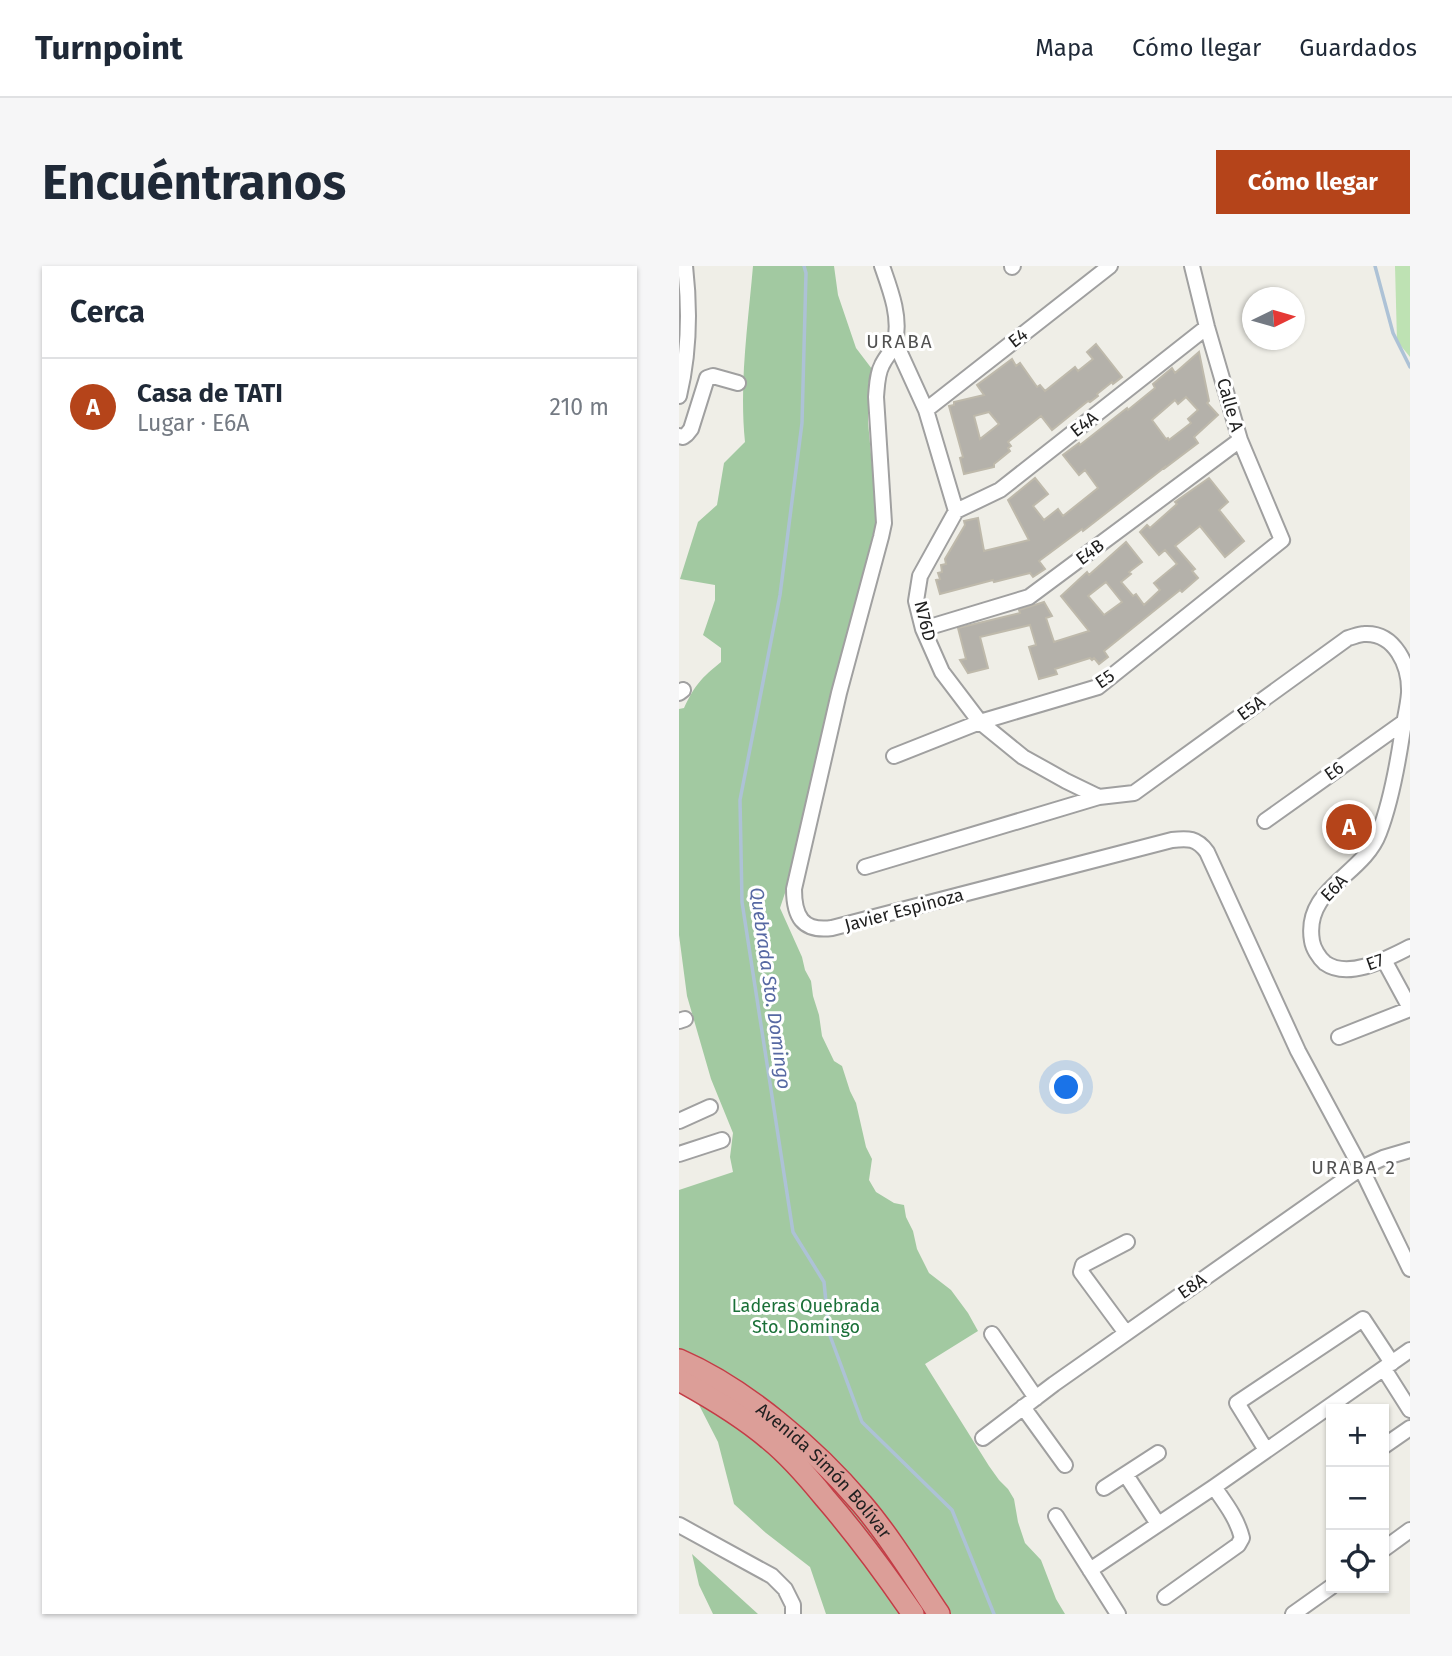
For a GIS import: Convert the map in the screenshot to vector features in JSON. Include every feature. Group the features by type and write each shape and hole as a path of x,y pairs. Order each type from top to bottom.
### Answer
{"highway":[{"name":"Avenida Simón Bolívar","path":"679,1360 716,1378 739,1394 781,1425 827,1467 862,1504 939,1614"},
{"name":"Avenida Simón Bolívar","path":"679,1380 740,1418 769,1439 791,1460 856,1535 913,1614"}],"street":[{"path":"679,396 688,332 685,266"},
{"name":"Javier Espinoza","path":"882,266 891,293 897,326 895,342 877,378 884,507 881,537 839,693 794,888 797,912 803,922 812,928 832,928 1172,840 1196,840 1207,852 1298,1051 1361,1168 1410,1269"},
{"name":"E4","path":"926,410 1110,266"},
{"name":"Calle A","path":"1192,266 1240,440 1282,540"},
{"name":"E4A","path":"956,511 1000,490 1207,327"},
{"path":"895,342 926,410 956,511"},
{"path":"679,436 683,437 691,429 707,378 713,376 738,383"},
{"name":"E4B","path":"923,629 1029,597 1240,440"},
{"name":"N76D","path":"956,511 920,576 916,601 923,629 942,672 980,722 1023,757 1099,797"},
{"name":"E5","path":"894,756 980,722 1098,687 1282,540"},
{"name":"E5A","path":"866,867 1099,797 1134,793 1348,638 1364,634 1378,636 1401,653 1408,670 1409,692 1404,722"},
{"name":"E6","path":"1265,821 1404,722"},
{"name":"E6A","path":"1338,968 1325,963 1313,948 1310,930 1314,911 1330,888 1369,853 1379,834 1396,775 1404,722"},
{"name":"E7","path":"1338,968 1355,970 1410,947"},
{"path":"1339,1037 1410,1008 1384,960"},
{"path":"679,1121 710,1107"},
{"path":"679,1154 722,1140"},
{"name":"E8A","path":"983,1438 1126,1333 1361,1168 1410,1150"},
{"path":"1126,1333 1081,1272 1083,1265 1127,1242"},
{"path":"1266,1450 1237,1403 1363,1319 1410,1410"},
{"path":"992,1334 1036,1398"},
{"path":"1090,1570 1410,1350"},
{"path":"1023,1407 1065,1465"},
{"path":"1389,1443 1410,1428"},
{"path":"1104,1488 1158,1453"},
{"path":"1126,1475 1158,1524"},
{"path":"1164,1597 1238,1545 1242,1538 1231,1512 1214,1487"},
{"path":"1056,1516 1118,1614"},
{"path":"679,1525 772,1576 785,1589 793,1605 793,1614"},
{"path":"1389,1546 1410,1531"},
{"path":"1293,1614 1326,1591"}],"green space":[{"name":"Laderas Quebrada Sto. Domingo","path":"753,266 834,266 838,295 856,348 872,369 868,386 868,422 877,519 780,908 811,981 822,1036 834,1061 842,1066 856,1103 866,1147 872,1159 869,1180 876,1192 894,1203 904,1205 917,1249 929,1273 951,1290 978,1331 925,1364 989,1466 1014,1499 1025,1543 1041,1560 1056,1599 1065,1614 826,1614 810,1567 734,1504 718,1442 679,1366 679,1190 733,1172 730,1157 733,1133 711,1079 687,996 679,935 679,709 684,708 699,682 721,662 721,648 703,635 715,600 715,585 680,579 698,522 717,505 724,463 745,442 744,376"},
{"path":"1395,266 1410,266 1410,357 1397,341"},
{"path":"692,1554 758,1614 713,1614 699,1585"}],"building":[{"path":"1096,344 1122,377 1052,430 1041,416 1008,442 1010,451 994,464 994,467 964,474 960,458 963,457 949,406 954,405 954,402 984,395 977,385 1012,359 1016,366 1020,363 1037,387 1040,385 1045,391 1075,367 1078,371 1093,359 1087,352","holes":["989,412 999,424 980,439 974,416"]},
{"path":"1199,352 1209,401 1207,403 1218,415 1194,437 1198,443 1083,531 1082,529 1039,561 1045,569 1033,577 1030,573 940,594 936,580 940,579 938,573 942,572 941,565 946,564 945,559 965,525 964,521 978,518 984,551 1029,540 1008,500 1035,478 1048,494 1033,506 1044,520 1058,509 1063,516 1098,488 1085,470 1079,475 1063,455 1127,408 1128,410 1155,388 1153,384 1172,368 1175,373","holes":["1186,397 1198,410 1188,419 1191,423 1169,440 1152,420 1175,400 1178,404"]},
{"path":"1209,478 1228,502 1219,510 1244,541 1225,557 1200,526 1175,546 1195,569 1192,571 1198,578 1104,651 1108,657 1099,664 1094,658 1090,658 1055,669 1057,674 1039,679 1029,647 1036,645 1030,625 980,637 988,668 968,673 960,660 966,659 958,628 1020,613 1019,610 1044,602 1052,616 1046,618 1054,642 1089,631 1061,596 1126,542 1142,562 1121,582 1133,596 1136,594 1144,605 1160,590 1154,583 1177,564 1165,550 1159,555 1140,532 1147,525 1150,528 1177,504 1175,502","holes":["1106,582 1122,602 1104,615 1088,596"]}],"waterway":[{"name":"Quebrada Sto. Domingo","path":"804,266 802,423 780,595 740,800 742,902 793,1232 824,1282 829,1333 862,1422 952,1510 994,1614"},
{"path":"1375,266 1393,333 1410,367"}],"place":[{"name":"Casa de TATI","path":"1349,827"}],"district":[{"name":"URABA","path":"900,341"},
{"name":"URABA 2","path":"1354,1167"}]}
